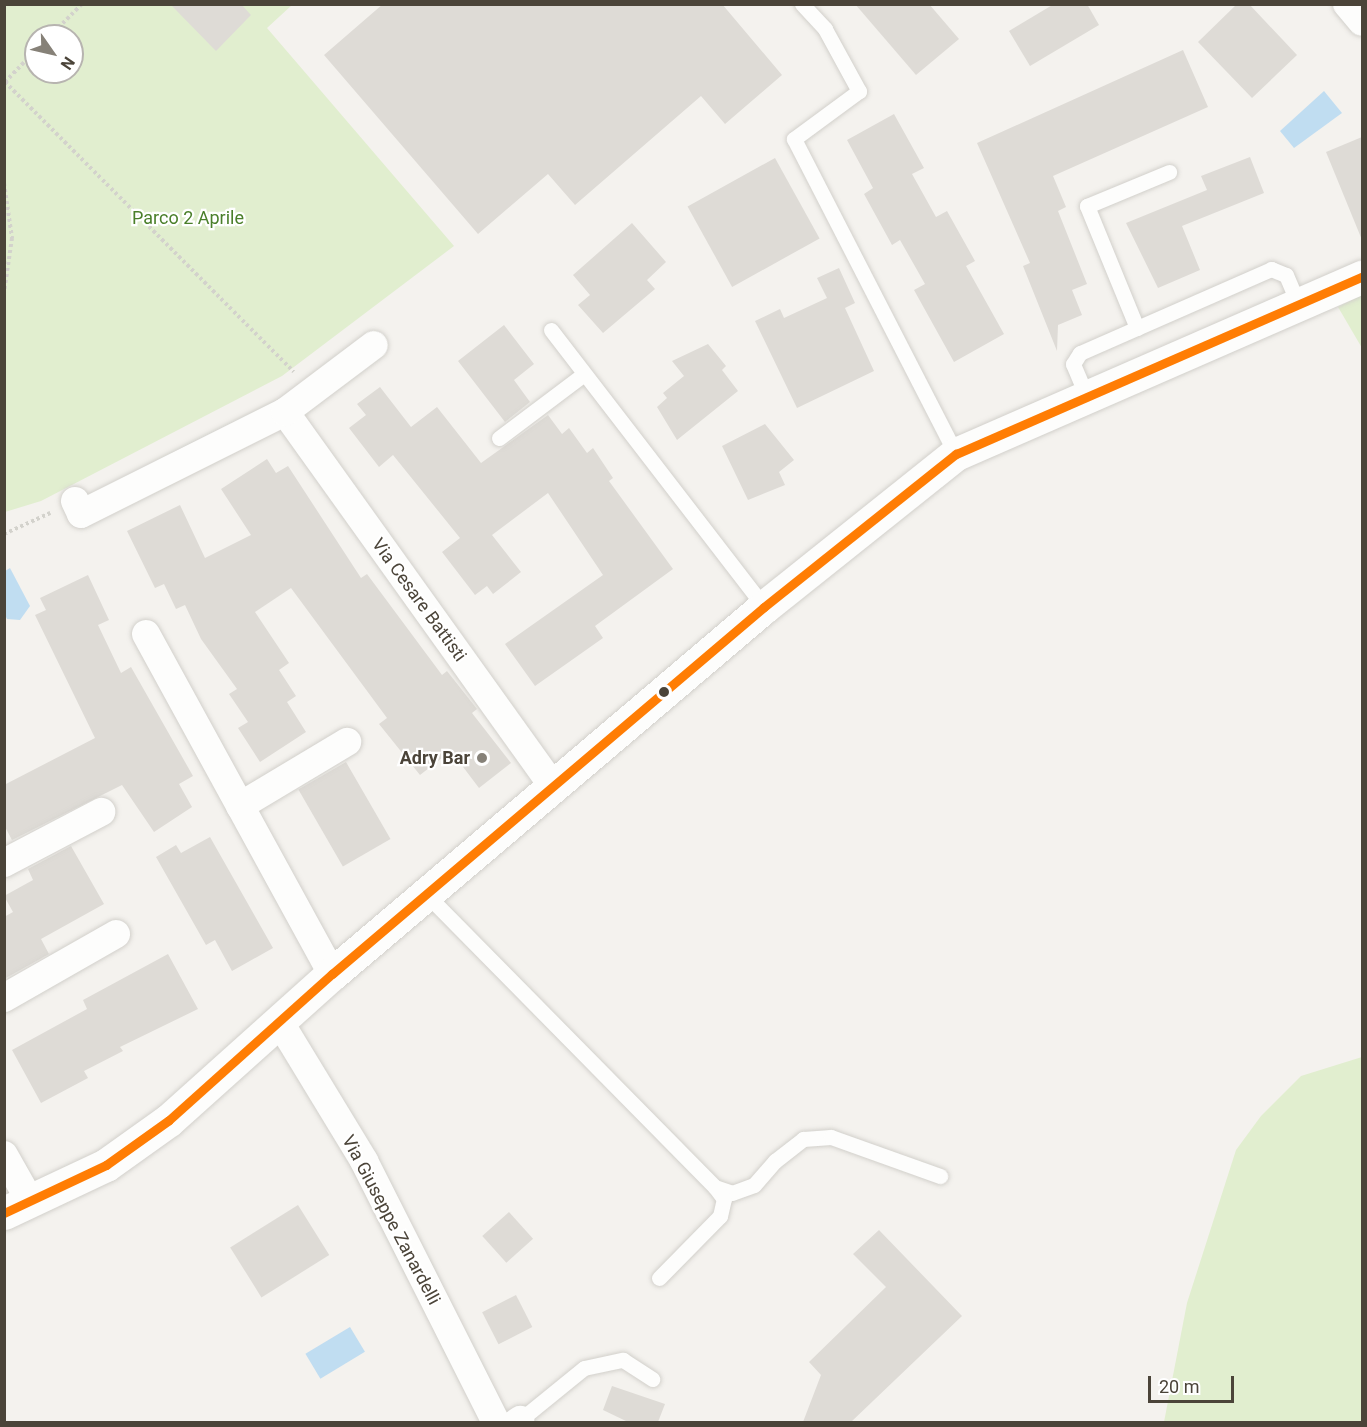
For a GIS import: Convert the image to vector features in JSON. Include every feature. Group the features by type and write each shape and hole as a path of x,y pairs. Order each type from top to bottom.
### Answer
{"street":[{"path":"1347,4 1362,22"},
{"path":"4,1155 18,1208 106,1165 169,1120 332,974 764,607 956,454 1362,277"},
{"path":"75,501 81,514 285,412 312,389 374,345"},
{"name":"Via Cesare Battisti","path":"285,412 553,787"},
{"path":"147,634 332,974"},
{"path":"240,806 347,742"},
{"path":"4,863 100,812"},
{"path":"4,998 116,934"},
{"name":"Via Giuseppe Zanardelli","path":"279,1021 364,1161 511,1422"}],"lane":[{"path":"802,4 825,30 859,91 794,139 956,454"},
{"path":"1137,328 1087,206 1169,172"},
{"path":"1087,397 1073,358 1271,269 1286,275 1299,305"},
{"path":"551,330 764,607"},
{"path":"500,438 584,374"},
{"path":"427,895 715,1187 724,1199 720,1216 659,1278"},
{"path":"715,1187 732,1193 754,1185 775,1161 804,1139 831,1137 940,1176"},
{"path":"511,1422 584,1368 623,1359 652,1379"}],"path":[{"path":"62,24 82,4"},
{"path":"24,62 5,82 312,389"},
{"path":"4,183 12,238 4,293"},
{"path":"4,534 75,501"}],"green space":[{"name":"Parco 2 Aprile","path":"5,5 292,5 267,28 454,246 282,376 41,501 5,512"},
{"path":"1362,295 1362,348 1338,307"},
{"path":"1362,1057 1362,1422 1164,1422 1187,1303 1236,1150 1261,1116 1301,1076"}],"water":[{"path":"1324,91 1342,113 1294,148 1280,131"},
{"path":"10,568 30,606 20,620 7,619 5,615 5,571"},
{"path":"350,1327 365,1352 320,1379 305,1354"}],"building":[{"path":"170,4 241,4 251,15 216,51"},
{"path":"383,4 722,4 782,75 725,124 701,96 575,205 548,174 478,234 324,55"},
{"path":"855,4 929,4 959,39 916,75"},
{"path":"1054,4 1087,4 1099,25 1030,66 1009,31"},
{"path":"1237,4 1249,4 1297,55 1252,98 1198,42"},
{"path":"1183,50 1208,107 1053,176 1066,207 1058,211 1087,284 1072,290 1082,315 1058,325 1057,351 1023,266 1030,263 977,143"},
{"path":"894,114 924,168 912,174 936,217 947,211 975,261 966,266 1004,334 954,362 914,290 925,284 900,240 892,245 864,194 873,188 847,140"},
{"path":"1362,137 1362,240 1326,152"},
{"path":"1250,157 1264,193 1182,226 1200,270 1158,288 1126,223 1207,190 1201,176"},
{"path":"775,158 820,238 732,287 688,206"},
{"path":"632,223 666,262 647,280 655,289 603,333 578,305 590,295 573,275"},
{"path":"839,268 855,303 845,308 874,371 797,408 755,321 780,309 784,318 827,298 817,278"},
{"path":"504,325 534,364 514,380 530,402 505,422 458,361"},
{"path":"708,344 726,366 722,370 738,391 677,440 657,407 667,398 663,393 684,376 672,361"},
{"path":"380,387 411,427 437,407 481,463 548,415 562,434 569,428 587,453 593,448 613,478 609,481 673,569 595,626 603,638 535,686 505,644 603,575 548,493 492,535 521,572 493,594 487,586 475,595 442,552 460,538 393,455 379,467 349,428 366,415 357,404"},
{"path":"765,424 794,460 779,472 785,485 748,500 722,446"},
{"path":"267,459 276,473 288,466 361,578 367,574 442,675 447,671 477,709 472,713 511,763 479,788 451,751 420,775 379,724 387,718 291,588 255,612 289,663 279,670 296,696 287,702 306,732 260,762 238,728 248,722 229,694 237,689 201,639 185,605 176,609 164,584 155,588 127,531 180,505 205,558 251,535 221,489"},
{"path":"88,575 109,620 98,625 121,673 131,667 193,776 179,784 192,807 154,832 122,785 12,840 4,825 4,785 95,738 35,615 46,610 40,598"},
{"path":"346,762 391,839 343,867 298,790"},
{"path":"210,837 273,948 232,971 215,940 206,945 156,857 176,845 181,853"},
{"path":"71,846 104,904 41,939 49,954 4,979 4,917 13,912 4,896 33,880 28,869"},
{"path":"168,954 198,1009 120,1047 123,1051 84,1071 88,1078 41,1103 12,1050 87,1009 83,1000"},
{"path":"298,1205 329,1255 261,1297 230,1247"},
{"path":"509,1212 533,1239 506,1263 482,1236"},
{"path":"879,1230 962,1316 851,1422 803,1422 821,1375 809,1362 886,1287 853,1254"},
{"path":"516,1295 532,1327 498,1344 482,1312"},
{"path":"612,1386 665,1404 658,1422 628,1422 603,1410"}],"transit line":[{"path":"4,1213 106,1165 169,1120 332,974 764,607 956,454 1362,277"}],"place":[{"name":"Adry Bar","path":"482,758"}]}
